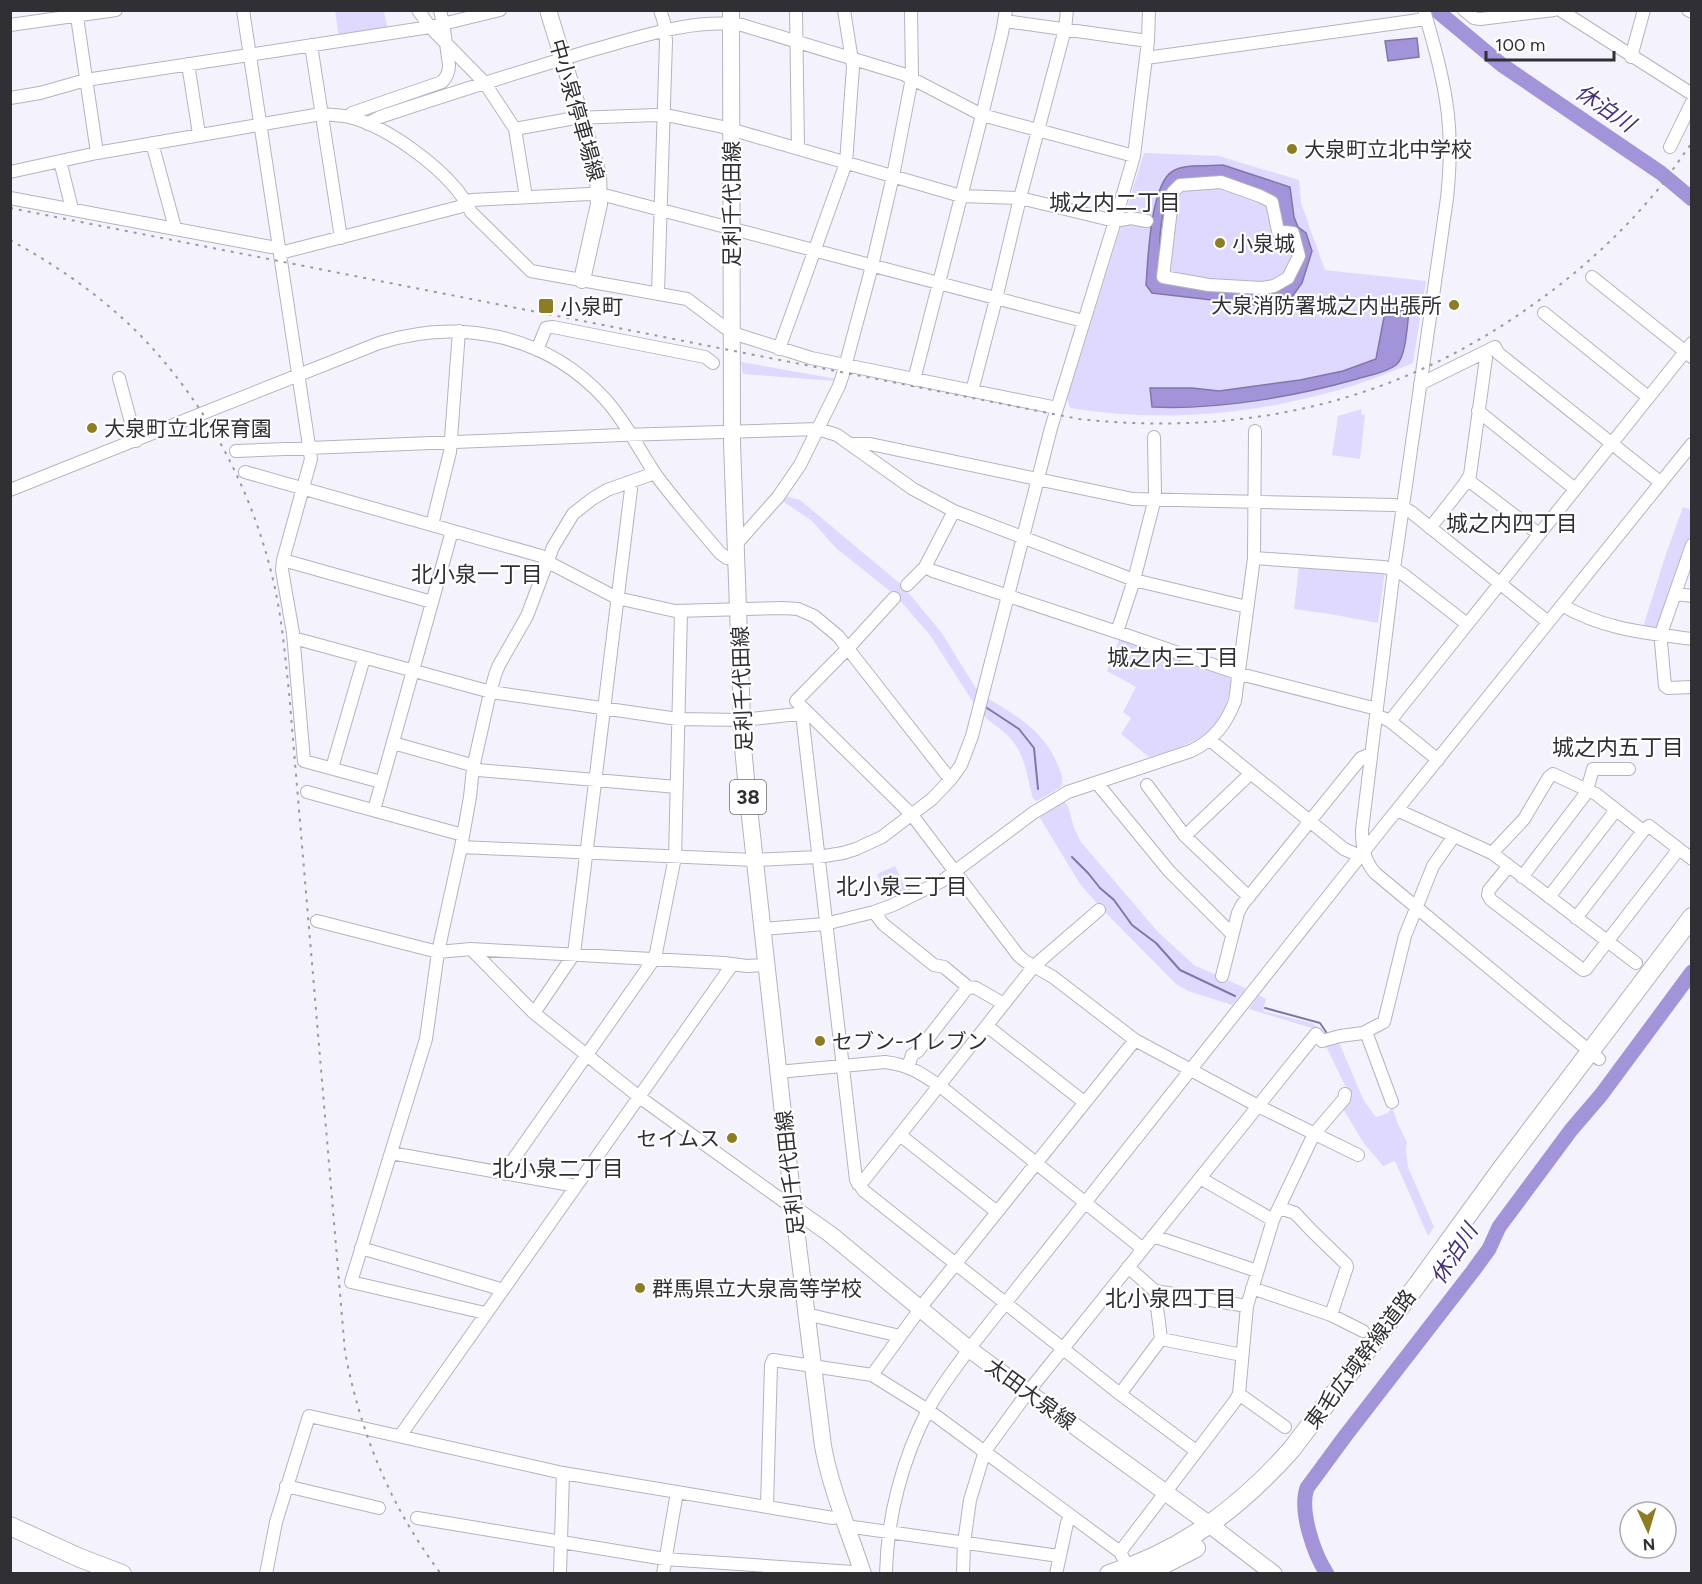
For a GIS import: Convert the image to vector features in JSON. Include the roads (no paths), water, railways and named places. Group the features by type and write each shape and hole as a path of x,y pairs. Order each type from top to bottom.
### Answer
{"highway":[{"name":"東毛広域幹線道路","path":"1594,1056 1692,917"},
{"name":"東毛広域幹線道路","path":"1151,1572 1192,1550 1268,1476 1291,1450 1502,1168 1692,936"},
{"path":"10,1526 80,1558 122,1574"},
{"name":"東毛広域幹線道路","path":"1109,1574 1124,1559 1158,1554 1215,1529"},
{"path":"10,1538 87,1574"}],"main road":[{"name":"中小泉停車場線","path":"548,10 595,163 599,194 582,280"},
{"name":"足利千代田線","path":"730,17 731,331 735,542 747,790 812,1366 826,1461 858,1573"},
{"name":"太田大泉線","path":"793,1208 830,1234 969,1349 1274,1574"}],"street":[{"path":"10,25 116,10"},
{"path":"243,10 311,459 282,570 294,640 304,761 381,782"},
{"path":"418,10 430,27 484,82 516,129 526,197"},
{"path":"349,117 352,113 442,82 446,78 449,71 440,10"},
{"path":"10,98 40,93 86,80 443,25 500,10"},
{"path":"658,293 665,31 660,10"},
{"path":"796,10 798,148"},
{"path":"779,348 846,163 853,59 844,10"},
{"path":"735,542 746,534 782,492 801,465 839,386 872,266 893,176 912,78 911,10"},
{"path":"972,391 1065,29 1067,10"},
{"path":"307,792 374,810 462,841 587,852 754,860 818,857 843,853 882,837 932,799 961,765 972,736 1037,478 1134,156 1148,41 1149,10"},
{"path":"1409,10 1425,15"},
{"path":"1464,10 1474,18 1488,14 1554,10"},
{"path":"1560,10 1692,94"},
{"path":"1631,57 1644,10"},
{"path":"77,14 97,153"},
{"path":"1146,58 1425,15"},
{"path":"1425,15 1448,113 1450,166 1394,569 1362,830 1362,854 1375,873 1594,1056"},
{"path":"914,380 1005,16 1065,29 1148,41"},
{"path":"368,124 380,117 484,82 665,31 720,23 730,17 741,25 912,78 982,115 1134,156"},
{"path":"311,45 341,238"},
{"path":"188,64 199,134"},
{"path":"398,97 403,109"},
{"path":"1671,147 1692,102"},
{"path":"10,172 152,142 321,114 349,117 401,141 431,163 466,202 471,212 529,270 690,300 731,331 750,340 779,348 914,380 1057,408"},
{"path":"516,129 581,117 664,115 731,129 961,196 1020,198 1115,221 1131,218 1148,221"},
{"path":"152,142 174,228"},
{"path":"60,161 72,209"},
{"path":"1221,182 1272,202 1278,231 1293,232 1299,256 1288,278 1274,286 1262,288 1209,285 1162,277 1168,224 1173,192 1180,185 1221,182"},
{"path":"10,198 279,250 341,238 459,207 466,202 599,194 1083,321"},
{"path":"1390,721 1648,397 1689,351 1592,277"},
{"path":"1544,314 1648,397"},
{"path":"537,350 546,328 553,327 705,357 713,363"},
{"path":"432,525 450,452 459,331"},
{"path":"10,490 370,347 419,333 459,331 504,338 553,357 579,374 614,409 655,473 720,553 727,558 736,559"},
{"path":"1420,384 1494,347 1498,353 1660,482"},
{"path":"1430,528 1468,480 1485,352"},
{"path":"119,378 136,441"},
{"path":"1478,411 1575,489"},
{"path":"236,451 818,429 837,435 852,444 913,489 954,511 1134,580 1247,607"},
{"path":"762,929 825,924 874,912 911,897 955,872 1038,810 1068,792 1191,751 1219,732 1235,701 1254,558 1254,430"},
{"path":"1117,632 1134,580 1155,500 1154,437"},
{"path":"852,444 870,444 1123,497 1155,500 1403,507 1548,622"},
{"path":"886,1574 889,1532 903,1471 928,1410 942,1386 1004,1302 1691,444"},
{"path":"245,471 541,556 546,561 617,598 681,612 798,609 814,616 838,636 951,779"},
{"path":"485,1313 351,1282 426,1040 438,952 462,841 473,768 499,665 527,616 546,561 558,536 573,514 607,490 655,473"},
{"path":"1468,480 1539,534"},
{"path":"534,1013 574,954 630,489 629,482"},
{"path":"907,585 925,567 954,511"},
{"path":"374,810 452,531"},
{"path":"1691,551 1662,635 1665,686 1668,688 1692,687"},
{"path":"1254,558 1394,569 1467,624"},
{"path":"283,560 432,602"},
{"path":"925,567 1240,674 1376,713 1390,721 1438,760"},
{"path":"1676,594 1692,596"},
{"path":"894,598 796,701 805,714 912,815 1018,955 1053,977 1135,1040 1258,1106 1358,1155"},
{"path":"1562,605 1608,625 1644,634 1692,639"},
{"path":"506,1174 508,1167 654,959 675,857 681,612"},
{"path":"294,640 491,692 678,719 742,720 805,714"},
{"path":"332,768 363,658"},
{"path":"805,714 825,924 855,1175 858,1184 1120,1394 1196,1451"},
{"path":"1210,740 1348,852 1362,854"},
{"path":"393,743 468,764 478,770 677,787"},
{"path":"1222,976 1238,913 1361,758 1371,754"},
{"path":"1522,877 1587,790 1593,769 1629,769"},
{"path":"1185,836 1250,774"},
{"path":"1492,853 1524,819 1553,774 1587,790 1643,831"},
{"path":"1099,782 1101,788 1159,860 1232,934"},
{"path":"1147,785 1185,836 1249,897"},
{"path":"1397,810 1492,853 1636,963"},
{"path":"1549,897 1616,810"},
{"path":"1576,918 1649,826 1692,859"},
{"path":"963,1574 964,1543 970,1500 985,1452 1028,1392 1316,1034 1322,1041 1325,1041 1366,1032 1385,1020 1405,936 1433,866 1454,836"},
{"path":"1508,867 1489,890 1488,895 1491,900 1583,970 1608,942 1678,850"},
{"path":"858,1184 864,1180 1034,966 1099,910"},
{"path":"874,912 883,924 934,965 944,967 968,987 976,988 1004,1004"},
{"path":"316,921 438,952 471,949 732,965 766,965"},
{"path":"471,949 534,1013 639,1096 793,1208"},
{"path":"400,1436 732,965"},
{"path":"908,1066 912,1056 968,987"},
{"path":"987,1026 1084,1102"},
{"path":"1366,1032 1392,1102"},
{"path":"872,1375 956,1263 1135,1040"},
{"path":"778,1072 885,1062 908,1066 939,1086 1143,1249"},
{"path":"767,1506 773,1360 872,1375 928,1410 1124,1559 1166,1493 1239,1394 1247,1306 1273,1220 1314,1134 1344,1099 1345,1094"},
{"path":"900,1135 997,1212"},
{"path":"391,1153 576,1186"},
{"path":"1200,1178 1273,1220"},
{"path":"1280,1208 1295,1213 1346,1264 1347,1267 1331,1315"},
{"path":"1153,1236 1257,1271"},
{"path":"361,1248 497,1288"},
{"path":"1128,1267 1155,1291 1247,1306"},
{"path":"1252,1288 1331,1315 1363,1331"},
{"path":"1120,1394 1161,1339 1155,1291"},
{"path":"806,1314 900,1336"},
{"path":"1161,1339 1242,1355"},
{"path":"1239,1394 1286,1428"},
{"path":"266,1574 276,1522 309,1416 563,1473 834,1518 889,1532 1059,1556"},
{"path":"560,1574 563,1473"},
{"path":"286,1486 379,1508"},
{"path":"663,1574 677,1492"},
{"path":"1056,1574 1070,1516"},
{"path":"417,1518 665,1559 858,1573"}],"waterway":[{"name":"休泊川","path":"1436,10 1502,65 1661,173 1692,199"},
{"path":"984,706 1019,729 1034,748 1038,789"},
{"path":"1072,857 1114,900 1132,925 1156,943 1180,970 1235,996"},
{"name":"休泊川","path":"1327,1574 1317,1555 1306,1520 1307,1488 1473,1271 1489,1249 1499,1227 1692,972"},
{"path":"1265,1008 1320,1023 1328,1035"}],"railway":[{"path":"10,208 1079,419 1141,423 1202,422 1262,416 1320,405 1376,387 1432,365 1486,336 1555,289 1603,248 1647,203 1692,143"},
{"path":"10,240 63,272 96,296 142,337 166,364 188,392 225,452 254,516 265,550 279,611 289,692 345,1352 360,1412 380,1469 407,1522 441,1574"}],"place":[{"name":"大泉町立北中学校","path":"1292,149"},
{"name":"小泉城","path":"1220,243"},
{"name":"大泉消防署城之内出張所","path":"1454,305"},
{"name":"小泉町","path":"546,306"},
{"name":"大泉町立北保育園","path":"92,428"},
{"name":"セブン-イレブン","path":"820,1041"},
{"name":"セイムス","path":"732,1138"},
{"name":"群馬県立大泉高等学校","path":"640,1288"}],"district":[{"name":"城之内二丁目","path":"1115,202"},
{"name":"城之内四丁目","path":"1512,523"},
{"name":"北小泉一丁目","path":"477,574"},
{"name":"城之内三丁目","path":"1173,657"},
{"name":"城之内五丁目","path":"1618,747"},
{"name":"北小泉三丁目","path":"902,886"},
{"name":"北小泉二丁目","path":"558,1168"},
{"name":"北小泉四丁目","path":"1171,1298"}]}
